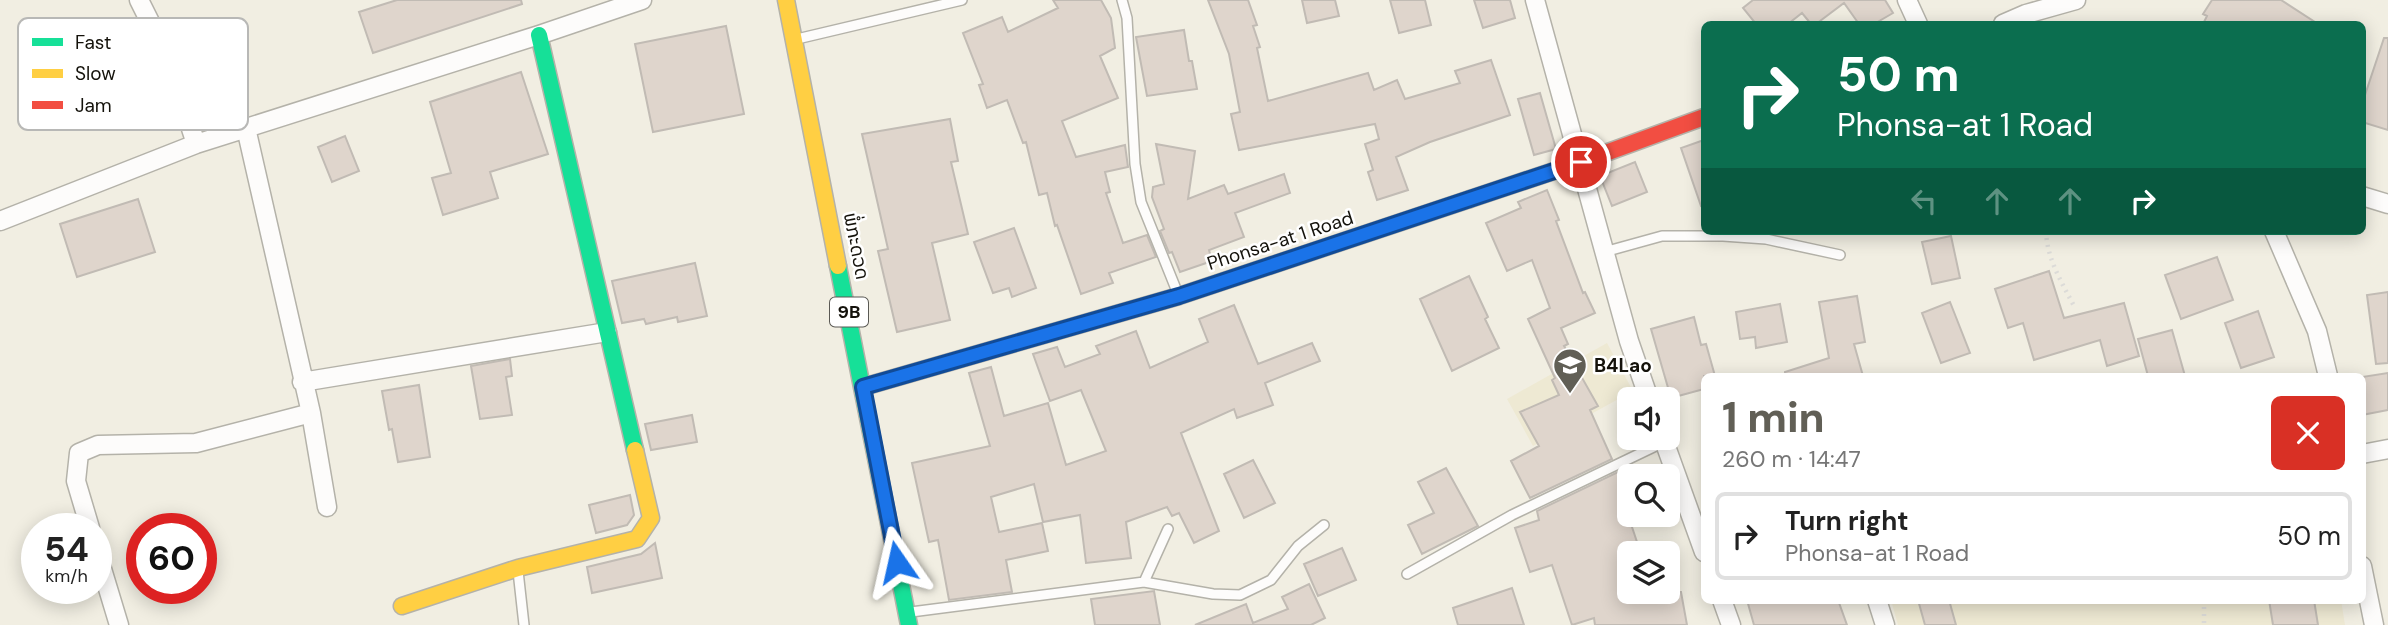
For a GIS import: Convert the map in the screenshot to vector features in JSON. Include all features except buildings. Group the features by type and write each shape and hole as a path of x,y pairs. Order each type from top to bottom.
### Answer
{"street":[{"path":"139,0 148,18"},
{"path":"248,127 642,0"},
{"name":"ພໍ່ກະດວດ","path":"786,0 796,39 907,619"},
{"path":"1535,0 1629,341 1646,387"},
{"path":"1908,0 1917,21"},
{"path":"2010,21 2076,0"},
{"path":"402,606 518,568 637,540 651,518 539,35"},
{"name":"Phonsa-at 1 Road","path":"863,387 1179,296 1581,162 1701,118"},
{"path":"192,130 196,144"},
{"path":"0,221 196,144 240,130"},
{"path":"246,130 311,413 327,507"},
{"path":"2366,198 2388,204"},
{"path":"2276,235 2317,331 2327,373"},
{"path":"302,382 607,332"},
{"path":"86,513 76,481 79,453 98,445 196,443 311,413"},
{"path":"2366,453 2388,449"},
{"path":"1668,450 1701,544"},
{"path":"2366,586 2374,625"},
{"path":"112,602 119,625"},
{"path":"1723,604 1731,625"},
{"path":"1878,604 1885,625"}],"lane":[{"path":"796,39 962,0"},
{"path":"1122,0 1127,18 1135,164 1141,202 1179,296"},
{"path":"1604,252 1662,236 1723,236 1766,239 1840,254"},
{"path":"1408,574 1513,515 1644,450"},
{"path":"907,619 1144,582 1213,594 1240,595 1271,580 1298,546 1324,525"},
{"path":"1144,582 1168,529"},
{"path":"518,568 524,625"}],"path":[{"path":"2046,235 2046,247 2074,306"},
{"path":"2204,604 2204,625"}],"shaded area":[{"name":"B4Lao","path":"1607,343 1631,387 1617,387 1617,400 1533,446 1507,399"},
{"path":"1892,604 2342,604 2345,625 1898,625"}],"traffic: fast":[{"path":"539,35 635,450"},
{"path":"863,387 1179,296 1470,199"},
{"path":"838,266 909,625"}],"traffic: slow":[{"path":"786,0 838,266"},
{"path":"402,606 518,568 637,539 651,518 635,450"}],"traffic: jam":[{"path":"1470,199 1701,118"}],"place":[{"name":"B4Lao","path":"1570,395"}],"route":[{"path":"897,562 863,387 1179,296 1581,162"}]}
